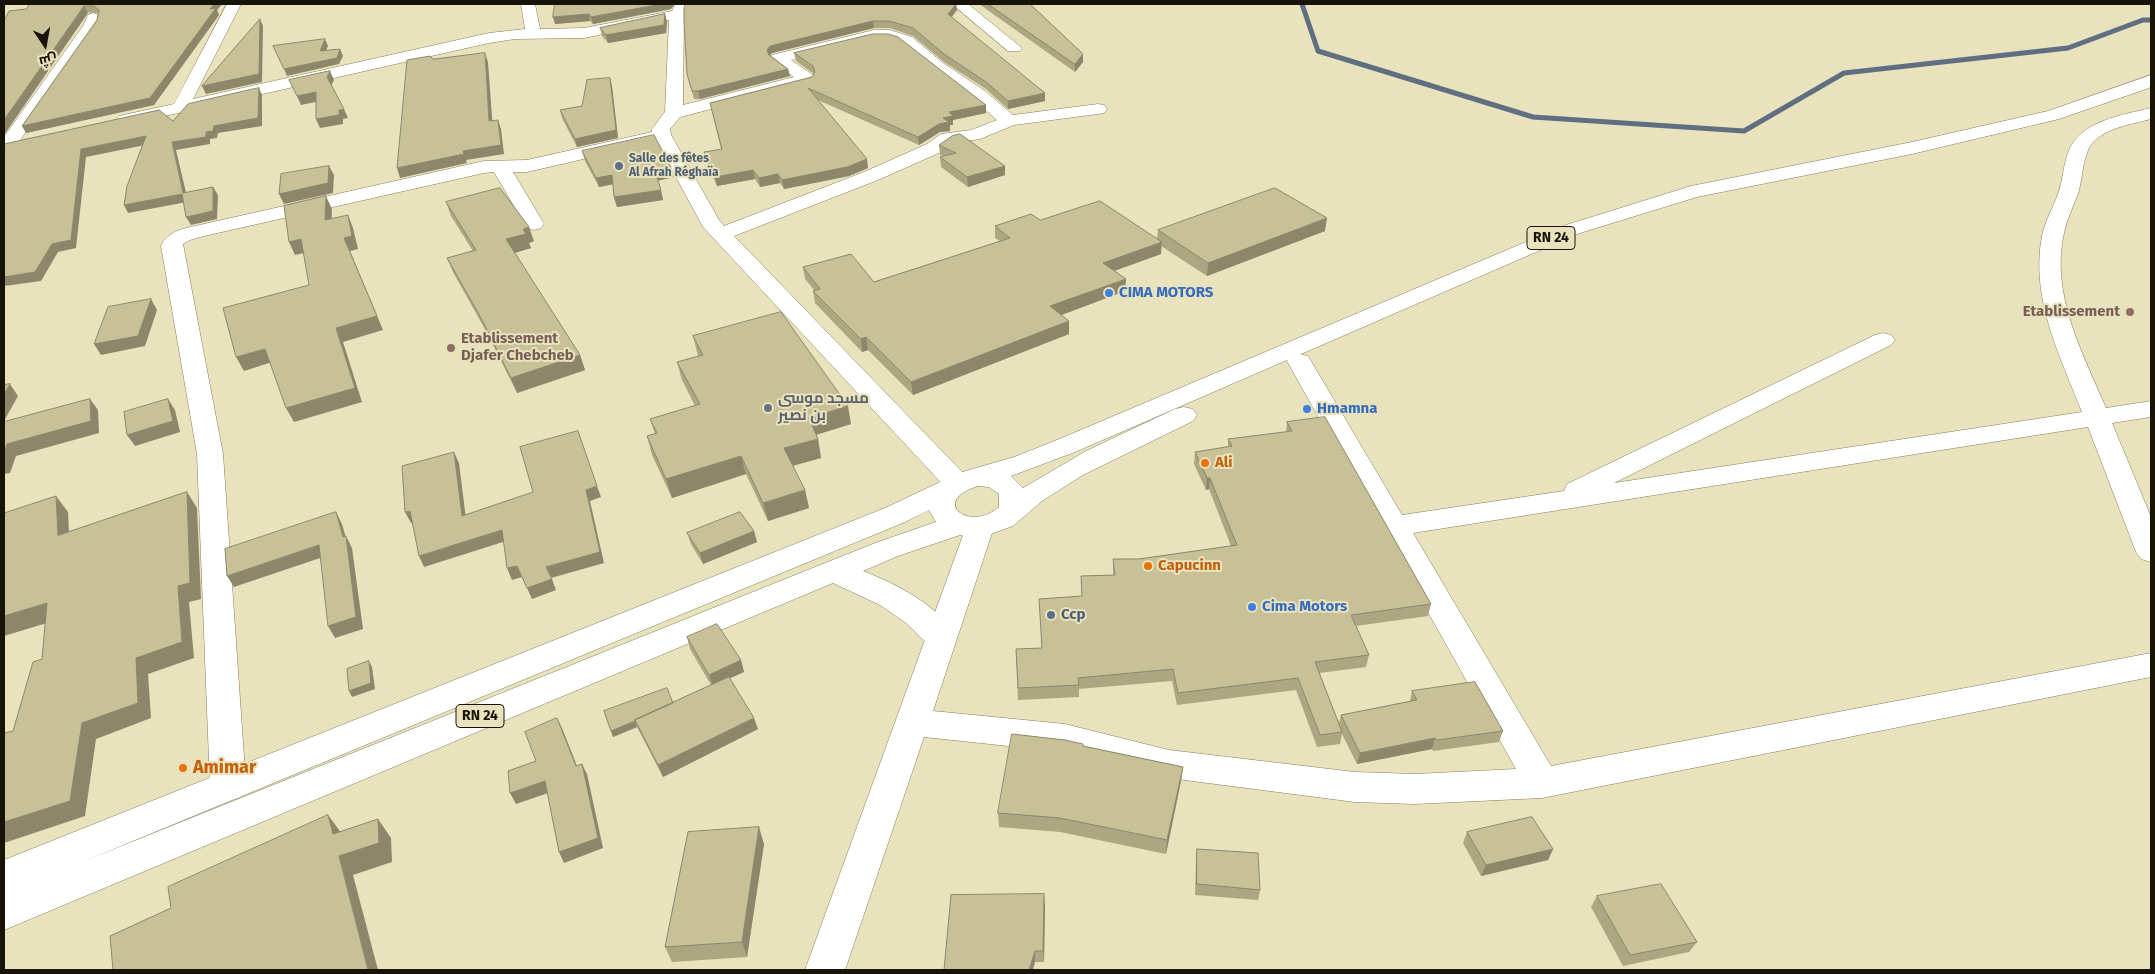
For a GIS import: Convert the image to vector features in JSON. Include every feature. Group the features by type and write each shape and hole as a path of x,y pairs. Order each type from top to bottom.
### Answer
{"main road":[{"path":"180,108 234,4"},
{"path":"528,4 533,33"},
{"path":"959,4 1014,48"},
{"path":"113,122 489,38 533,33 562,35 584,33 680,9 674,113 661,129 662,135 710,223 960,483"},
{"path":"5,146 91,26 93,18"},
{"path":"674,113 807,79 778,58 882,34 906,40 937,66 979,95 1009,121"},
{"name":"RN 24","path":"4,877 895,515 960,483 1023,463 1066,446 1581,226 1691,192 1787,171 1912,148 2053,115 2151,80"},
{"name":"RN 24","path":"2087,128 2151,98"},
{"path":"721,234 871,176 934,148 947,138 974,135 1009,121 1061,112 1098,109"},
{"name":"RN 24","path":"1013,510 1044,486 1078,466 1299,361 1591,239 1648,218 1707,202 2087,128 2151,113"},
{"path":"2087,128 2086,138 2079,149 2070,189 2056,220 2050,242 2052,290 2059,324 2151,552"},
{"path":"228,786 210,454 172,246 174,241 183,235 484,167 527,166 662,135"},
{"path":"5,146 26,141"},
{"path":"500,166 534,224"},
{"path":"1553,502 1883,340"},
{"path":"1299,361 1542,783"},
{"path":"1394,526 2151,409"},
{"path":"994,480 1008,487 1014,494 1016,502 1013,510 1006,518 996,523 970,526 949,520 942,514 940,506 941,498 960,483 994,480"},
{"path":"825,970 941,638 970,526"},
{"name":"RN 24","path":"4,912 895,546 970,526"},
{"path":"832,572 853,578 893,597 916,613 941,638"},
{"path":"912,722 1065,738 1169,764 1355,787 1414,790 1542,783 2151,665"}],"building":[{"path":"30,4 214,4 210,9 216,8 150,98 22,126 97,20 99,10 94,6 84,6 4,120 4,21 9,11 26,9"},
{"path":"555,4 662,4 591,17 589,14 553,17"},
{"path":"686,4 956,4 948,14 1045,93 1008,101 986,82 944,54 913,28 889,21 873,21 770,46 767,50 769,55 788,69 692,91 687,74 684,22 684,8"},
{"path":"988,4 1030,4 1083,54 1075,64"},
{"path":"665,14 664,25 606,35 600,28"},
{"path":"260,19 259,74 202,86"},
{"path":"873,34 888,34 898,37 986,105 949,112 953,116 943,118 949,122 939,124 918,137 808,88 867,159 847,167 782,180 778,174 759,178 753,170 715,177 704,152 722,149 710,103 812,77 815,72 813,66 794,53"},
{"path":"325,39 320,51 340,49 337,58 284,69 273,46"},
{"path":"485,53 489,121 498,120 501,145 463,151 464,154 397,168 407,60 430,56 433,59"},
{"path":"330,71 327,77 344,109 339,110 339,115 316,119 316,92 297,96 289,80"},
{"path":"610,78 616,130 575,139 560,110 582,106 587,80"},
{"path":"259,88 258,118 214,126 213,131 206,132 206,137 172,142 183,193 213,187 213,211 186,217 182,194 124,205 127,186 146,136 81,149 71,240 52,244 35,272 4,277 4,144 159,110 173,121 188,104"},
{"path":"960,134 1005,166 967,177 940,157 956,153 939,145 952,136"},
{"path":"654,135 671,167 655,171 661,190 614,197 612,175 596,178 582,151"},
{"path":"329,166 328,183 279,194 281,174"},
{"path":"500,188 529,227 523,229 526,234 506,239 580,355 511,378 481,318 447,258 476,250 446,202"},
{"path":"1275,188 1327,218 1208,263 1158,230"},
{"path":"326,196 325,220 348,215 352,236 344,238 377,316 336,328 355,388 286,408 265,349 236,357 223,308 309,285 301,239 289,242 284,206"},
{"path":"1100,201 1162,242 1103,263 1126,279 1050,306 1069,321 911,382 866,337 861,339 813,291 820,289 803,267 851,254 874,282 1010,238 995,226 1031,214 1040,220"},
{"path":"151,299 138,336 94,344 108,307"},
{"path":"781,312 848,406 809,418 818,439 784,448 805,490 763,503 741,456 666,479 647,436 657,433 650,419 700,404 677,362 703,355 693,336"},
{"path":"10,384 4,394 4,385"},
{"path":"90,399 91,421 7,444 4,454 4,422"},
{"path":"168,399 173,421 127,435 124,412"},
{"path":"1325,417 1431,604 1351,615 1369,655 1315,662 1342,732 1320,735 1298,678 1178,693 1173,669 1078,678 1079,685 1018,688 1016,649 1042,648 1039,599 1082,596 1081,576 1115,575 1113,559 1139,559 1237,545 1210,478 1207,478 1195,452 1232,446 1228,439 1292,431 1287,422"},
{"path":"578,431 597,486 586,490 600,552 546,567 552,579 527,588 517,566 507,568 502,530 419,556 410,511 405,512 402,466 454,452 462,516 533,492 520,447"},
{"path":"187,492 190,583 178,586 182,642 136,658 138,703 82,723 70,801 4,822 4,733 13,731 33,662 42,659 47,603 4,616 4,513 56,496 58,535"},
{"path":"336,512 343,537 346,536 356,617 328,626 319,545 227,576 225,549"},
{"path":"740,512 754,531 700,553 687,533"},
{"path":"717,624 741,660 709,675 687,637"},
{"path":"369,661 371,683 349,691 347,669"},
{"path":"729,677 754,718 658,765 635,720"},
{"path":"1475,682 1503,731 1437,740 1435,738 1360,753 1341,715 1417,700 1412,691"},
{"path":"667,688 673,703 611,731 604,711"},
{"path":"557,718 576,766 582,764 598,838 559,852 545,781 510,793 508,771 536,761 525,732"},
{"path":"1012,734 1065,740 1083,744 1083,746 1183,767 1167,840 1060,818 998,813"},
{"path":"328,815 333,834 378,819 379,843 339,856 368,970 113,970 110,936 171,908 168,887"},
{"path":"1532,817 1553,849 1486,865 1467,832"},
{"path":"759,827 742,942 665,947 688,832"},
{"path":"1197,849 1258,853 1260,890 1197,884"},
{"path":"1661,884 1697,942 1630,955 1597,896"},
{"path":"1044,894 1043,951 1035,951 1029,970 944,970 951,895"}],"waterway":[{"path":"1302,4 1318,51 1533,117 1744,131 1844,73 2068,48 2143,20 2151,20"}],"place":[{"name":"Salle des fêtes Al Afrah Réghaïa","path":"619,166"},
{"name":"CIMA MOTORS","path":"1109,293"},
{"name":"Etablissement","path":"2130,312"},
{"name":"Etablissement Djafer Chebcheb","path":"451,348"},
{"name":"مسجد موسى بن نصير","path":"768,408"},
{"name":"Hmamna","path":"1307,409"},
{"name":"Ali","path":"1205,463"},
{"name":"Capucinn","path":"1148,566"},
{"name":"Cima Motors","path":"1252,607"},
{"name":"Ccp","path":"1051,615"},
{"name":"Amimar","path":"183,768"}]}
